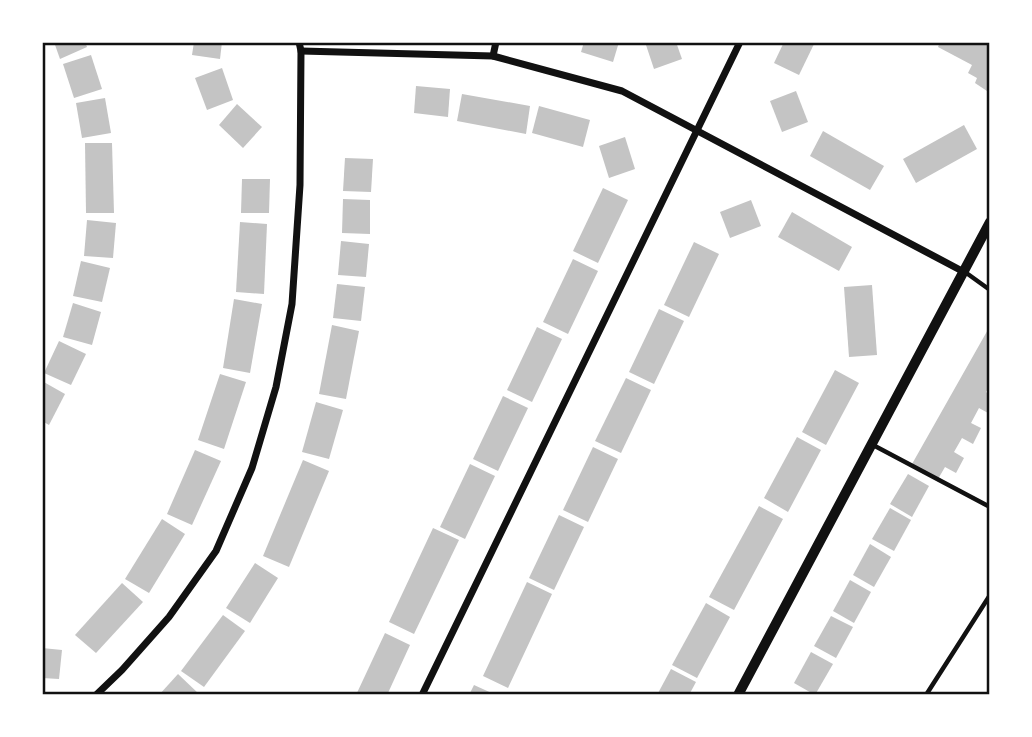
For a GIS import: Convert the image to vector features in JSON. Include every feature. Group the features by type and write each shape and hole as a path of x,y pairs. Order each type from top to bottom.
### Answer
{"street":[{"path":"96,695 169,617 216,551 252,468 276,387 292,304 300,185 299,42"},
{"path":"493,56 496,42"},
{"path":"422,695 740,42"},
{"path":"301,51 493,56 622,91 964,272"},
{"path":"738,695 990,222"}],"lane":[{"path":"964,272 990,290"},
{"path":"872,445 990,507"},
{"path":"926,695 990,596"}],"building":[{"path":"54,42 85,42 87,47 60,59"},
{"path":"194,42 222,42 220,59 192,55"},
{"path":"584,42 619,42 613,62 581,52"},
{"path":"645,42 676,42 682,59 654,69"},
{"path":"784,42 815,42 799,75 774,63"},
{"path":"940,42 990,42 990,93 975,83 977,78 968,73 972,65 938,47"},
{"path":"91,55 102,89 74,98 63,64"},
{"path":"222,68 233,100 207,110 195,78"},
{"path":"416,86 450,89 448,117 414,113"},
{"path":"796,91 808,122 782,132 770,101"},
{"path":"462,94 530,106 526,134 457,121"},
{"path":"105,98 111,133 82,138 76,103"},
{"path":"237,104 262,127 243,148 219,125"},
{"path":"539,106 590,120 583,147 532,133"},
{"path":"964,125 977,149 916,183 903,159"},
{"path":"823,131 884,166 870,190 810,156"},
{"path":"625,137 635,169 609,178 599,146"},
{"path":"85,143 112,143 114,213 86,213"},
{"path":"345,158 373,159 371,192 343,191"},
{"path":"242,179 270,179 269,213 241,213"},
{"path":"603,188 628,200 598,263 573,251"},
{"path":"343,199 370,200 370,234 342,233"},
{"path":"751,200 761,226 730,238 720,212"},
{"path":"792,212 852,247 839,271 778,237"},
{"path":"87,220 116,223 113,258 84,256"},
{"path":"240,222 267,224 264,294 236,292"},
{"path":"341,241 369,244 366,277 338,275"},
{"path":"694,242 719,254 689,317 664,305"},
{"path":"573,259 598,271 568,334 543,322"},
{"path":"81,261 110,268 102,302 73,296"},
{"path":"337,284 365,287 361,321 333,318"},
{"path":"872,285 877,355 849,357 844,287"},
{"path":"234,299 262,304 250,373 223,368"},
{"path":"73,303 101,312 92,345 63,337"},
{"path":"659,309 684,321 654,384 629,372"},
{"path":"332,325 359,331 346,399 319,394"},
{"path":"990,326 990,385 986,392 990,395 990,409 988,413 979,408 971,423 981,428 973,444 962,438 954,452 964,458 956,473 945,467 938,479 912,464"},
{"path":"537,327 562,339 532,402 507,390"},
{"path":"59,341 86,354 71,385 44,373"},
{"path":"835,370 859,383 826,445 802,432"},
{"path":"220,374 246,382 224,449 198,440"},
{"path":"626,378 651,390 621,453 595,441"},
{"path":"42,381 65,394 49,425 42,421"},
{"path":"503,396 528,408 498,471 473,459"},
{"path":"316,402 343,410 329,459 302,452"},
{"path":"797,437 821,450 788,512 764,498"},
{"path":"593,447 618,459 588,522 563,510"},
{"path":"195,450 221,461 192,525 167,514"},
{"path":"303,460 329,471 289,567 263,556"},
{"path":"470,464 495,476 465,539 440,527"},
{"path":"908,474 929,486 912,517 890,504"},
{"path":"759,506 783,519 734,610 709,597"},
{"path":"890,508 911,520 894,551 872,539"},
{"path":"559,515 584,527 554,590 529,578"},
{"path":"162,519 185,534 149,593 125,579"},
{"path":"433,528 459,540 414,634 389,622"},
{"path":"870,544 891,557 874,587 853,575"},
{"path":"255,563 278,578 250,623 226,608"},
{"path":"850,580 871,592 854,623 833,611"},
{"path":"527,582 552,594 508,688 483,676"},
{"path":"122,583 143,602 96,653 75,635"},
{"path":"706,603 730,617 697,678 672,665"},
{"path":"223,615 245,631 204,687 181,671"},
{"path":"831,616 853,627 836,658 814,646"},
{"path":"385,633 410,645 388,693 356,695"},
{"path":"42,648 62,650 59,679 42,678"},
{"path":"811,652 833,664 815,695 794,683"},
{"path":"671,669 696,682 689,695 657,695"},
{"path":"178,674 199,694 159,695"},
{"path":"474,685 496,695 469,695"}]}
